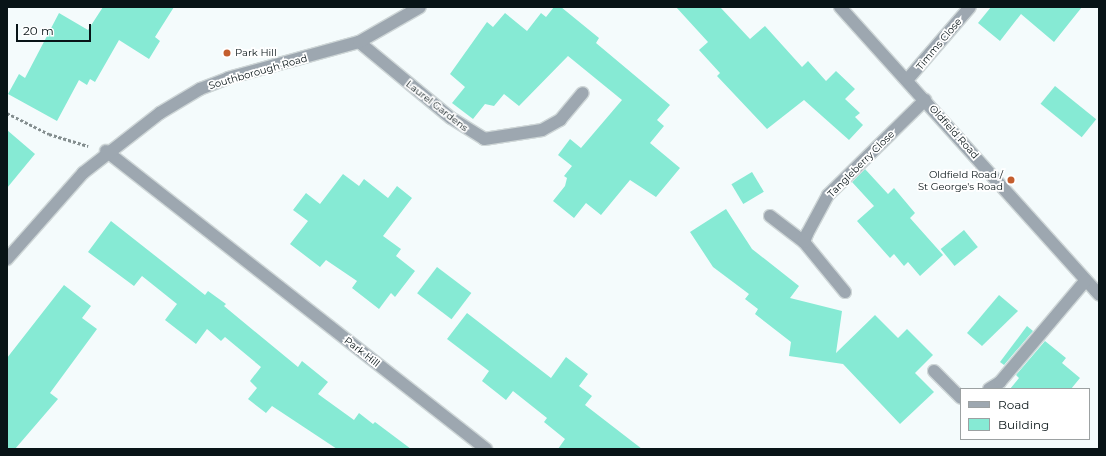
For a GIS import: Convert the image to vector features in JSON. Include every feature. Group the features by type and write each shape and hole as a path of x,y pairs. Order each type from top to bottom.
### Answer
{"street":[{"name":"Southborough Road","path":"7,259 62,194 106,151 200,89 359,42 420,7"},
{"name":"Oldfield Road","path":"840,7 1099,295"},
{"name":"Timms Close","path":"907,80 970,7"},
{"name":"Laurel Gardens","path":"359,42 451,118 484,138 542,130 560,120 583,93"},
{"name":"Tangleberry Close","path":"804,242 828,195 925,100"},
{"name":"Park Hill","path":"106,151 486,449"},
{"path":"770,216 804,242 845,292"},
{"path":"991,388 1000,382 1086,280"},
{"path":"934,371 960,397"}],"path":[{"path":"7,113 49,134 106,151"}],"building":[{"path":"103,7 174,7 155,37 160,41 149,59 119,40 95,82 90,79 87,85 79,80 57,121 8,94 19,74 25,78 59,13 88,30"},
{"path":"554,7 561,7 599,38 596,43 670,105 657,120 664,126 650,143 680,168 656,197 630,180 601,215 586,203 574,218 553,201 565,186 567,178 564,176 572,166 558,155 570,139 581,148 622,100 568,56 519,106 504,94 494,106 485,104 473,119 452,103 465,87 450,74 487,22 493,27 505,13 527,31 541,13 546,17"},
{"path":"676,7 720,7 750,39 765,26 802,67 808,61 826,81 836,71 855,89 845,99 860,113 855,117 863,125 849,140 804,100 767,129 717,76 720,73 699,50 708,42"},
{"path":"991,7 1082,7 1054,42 1021,14 1000,41 978,23"},
{"path":"1055,86 1096,119 1082,137 1041,104"},
{"path":"7,130 35,154 7,188"},
{"path":"865,169 888,194 894,188 915,213 910,218 943,255 920,276 908,262 904,266 894,254 890,258 857,221 874,206 852,182"},
{"path":"752,172 764,192 743,204 731,184"},
{"path":"343,174 359,186 364,179 388,198 397,186 412,198 383,236 401,249 396,256 415,271 395,297 391,293 379,309 352,288 357,281 326,260 320,267 290,244 308,221 293,210 306,193 320,204"},
{"path":"726,209 752,249 799,286 790,298 842,311 836,353 875,315 898,338 907,329 933,355 915,373 934,392 900,424 843,364 789,356 791,342 755,314 758,309 745,299 749,294 713,267 690,232"},
{"path":"111,221 205,295 208,291 226,304 224,306 298,367 302,361 328,382 318,394 354,420 359,413 373,424 375,422 411,449 337,449 272,406 266,413 248,399 257,388 250,381 261,367 225,337 221,341 207,329 196,344 165,320 177,304 142,276 134,286 88,252"},
{"path":"964,230 978,247 955,266 941,249"},
{"path":"437,267 471,293 451,319 417,293"},
{"path":"64,285 91,306 82,318 97,329 50,393 58,399 15,449 7,449 7,358"},
{"path":"999,295 1018,311 982,346 967,333"},
{"path":"467,313 551,378 566,357 588,374 579,386 592,396 585,405 642,449 558,449 565,439 544,422 547,418 513,391 506,400 482,381 489,371 447,339"},
{"path":"1027,326 1033,331 1004,365 1000,362"},
{"path":"1045,341 1066,358 1062,363 1080,378 1072,388 1011,388 1019,378 1016,375"}],"place":[{"name":"Park Hill","path":"227,53"},
{"name":"Oldfield Road / St George's Road","path":"1011,180"}]}
